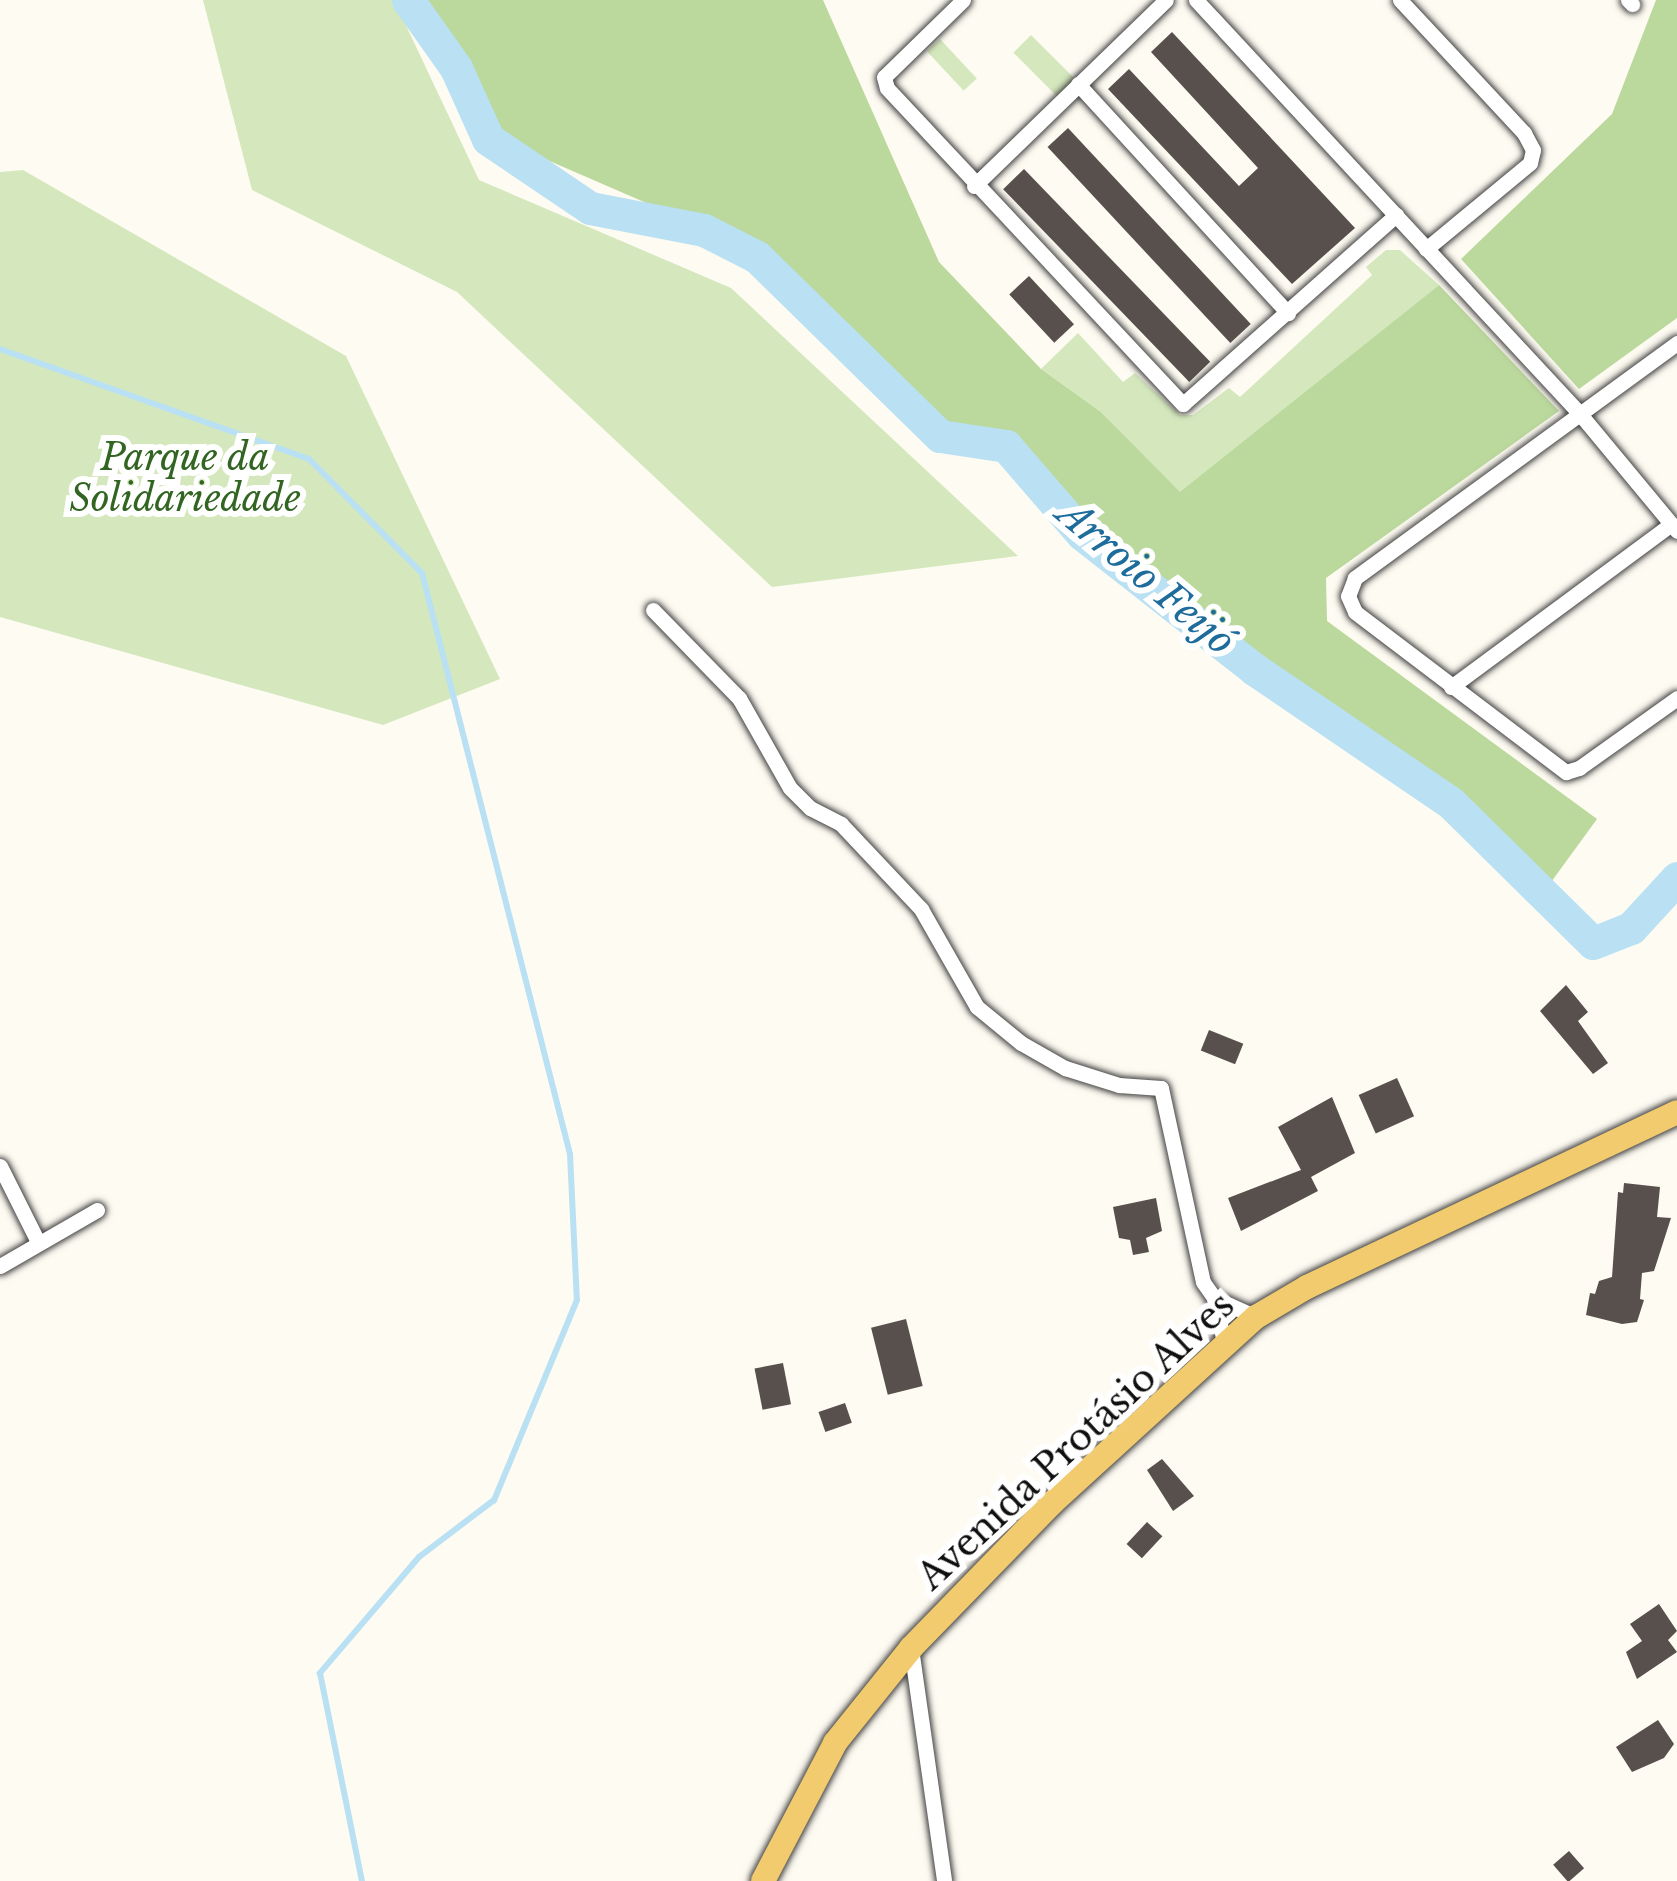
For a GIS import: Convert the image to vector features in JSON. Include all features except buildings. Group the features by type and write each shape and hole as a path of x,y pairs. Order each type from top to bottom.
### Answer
{"main road":[{"name":"Avenida Protásio Alves","path":"763,1881 835,1743 911,1648 1052,1503 1256,1317 1307,1287 1677,1112"}],"street":[{"path":"963,0 884,77 887,88 974,186 1184,404 1396,215"},
{"path":"974,186 1166,0"},
{"path":"1196,0 1580,414 1674,528 1451,687"},
{"path":"1400,0 1524,133 1533,150 1530,163 1426,249"},
{"path":"1078,84 1288,313"},
{"path":"1677,344 1355,578 1348,596 1355,612 1566,772 1579,768 1677,698"},
{"path":"653,610 739,698 790,788 810,808 842,824 921,909 977,1007 1021,1043 1065,1068 1119,1084 1161,1088 1203,1282 1214,1298 1225,1346"},
{"path":"0,1166 38,1242"},
{"path":"0,1266 97,1210"},
{"path":"1214,1298 1256,1317"},
{"path":"911,1648 944,1881"}],"green space":[{"path":"203,0 394,0 479,180 731,288 1018,556 772,587 457,292 252,190"},
{"path":"415,0 823,0 939,262 1041,369 1101,412 1180,492 1439,285 1559,411 1326,578 1327,621 1597,819 1546,889 1456,798 1092,531 1012,442 946,429 764,254 492,136 462,64"},
{"path":"1656,0 1677,0 1677,318 1579,389 1461,259 1612,114"},
{"path":"1031,35 1075,79 1057,97 1013,53"},
{"path":"940,39 977,78 964,91 927,51"},
{"name":"Parque da Solidariedade","path":"23,170 346,356 500,679 383,725 0,617 0,172"},
{"path":"1386,250 1400,250 1439,285 1180,493 1101,412 1041,369 1078,333 1123,382 1135,373 1180,415 1193,415 1229,388 1240,397 1372,275 1366,267"}],"waterway":[{"name":"Arroio Feijó","path":"408,0 456,68 488,139 590,208 704,230 757,257 940,436 1006,446 1082,534 1254,669 1451,803 1593,943 1631,928 1677,878"},
{"path":"0,349 309,459 422,573 570,1154 577,1300 494,1500 419,1557 320,1673 362,1881"}]}
